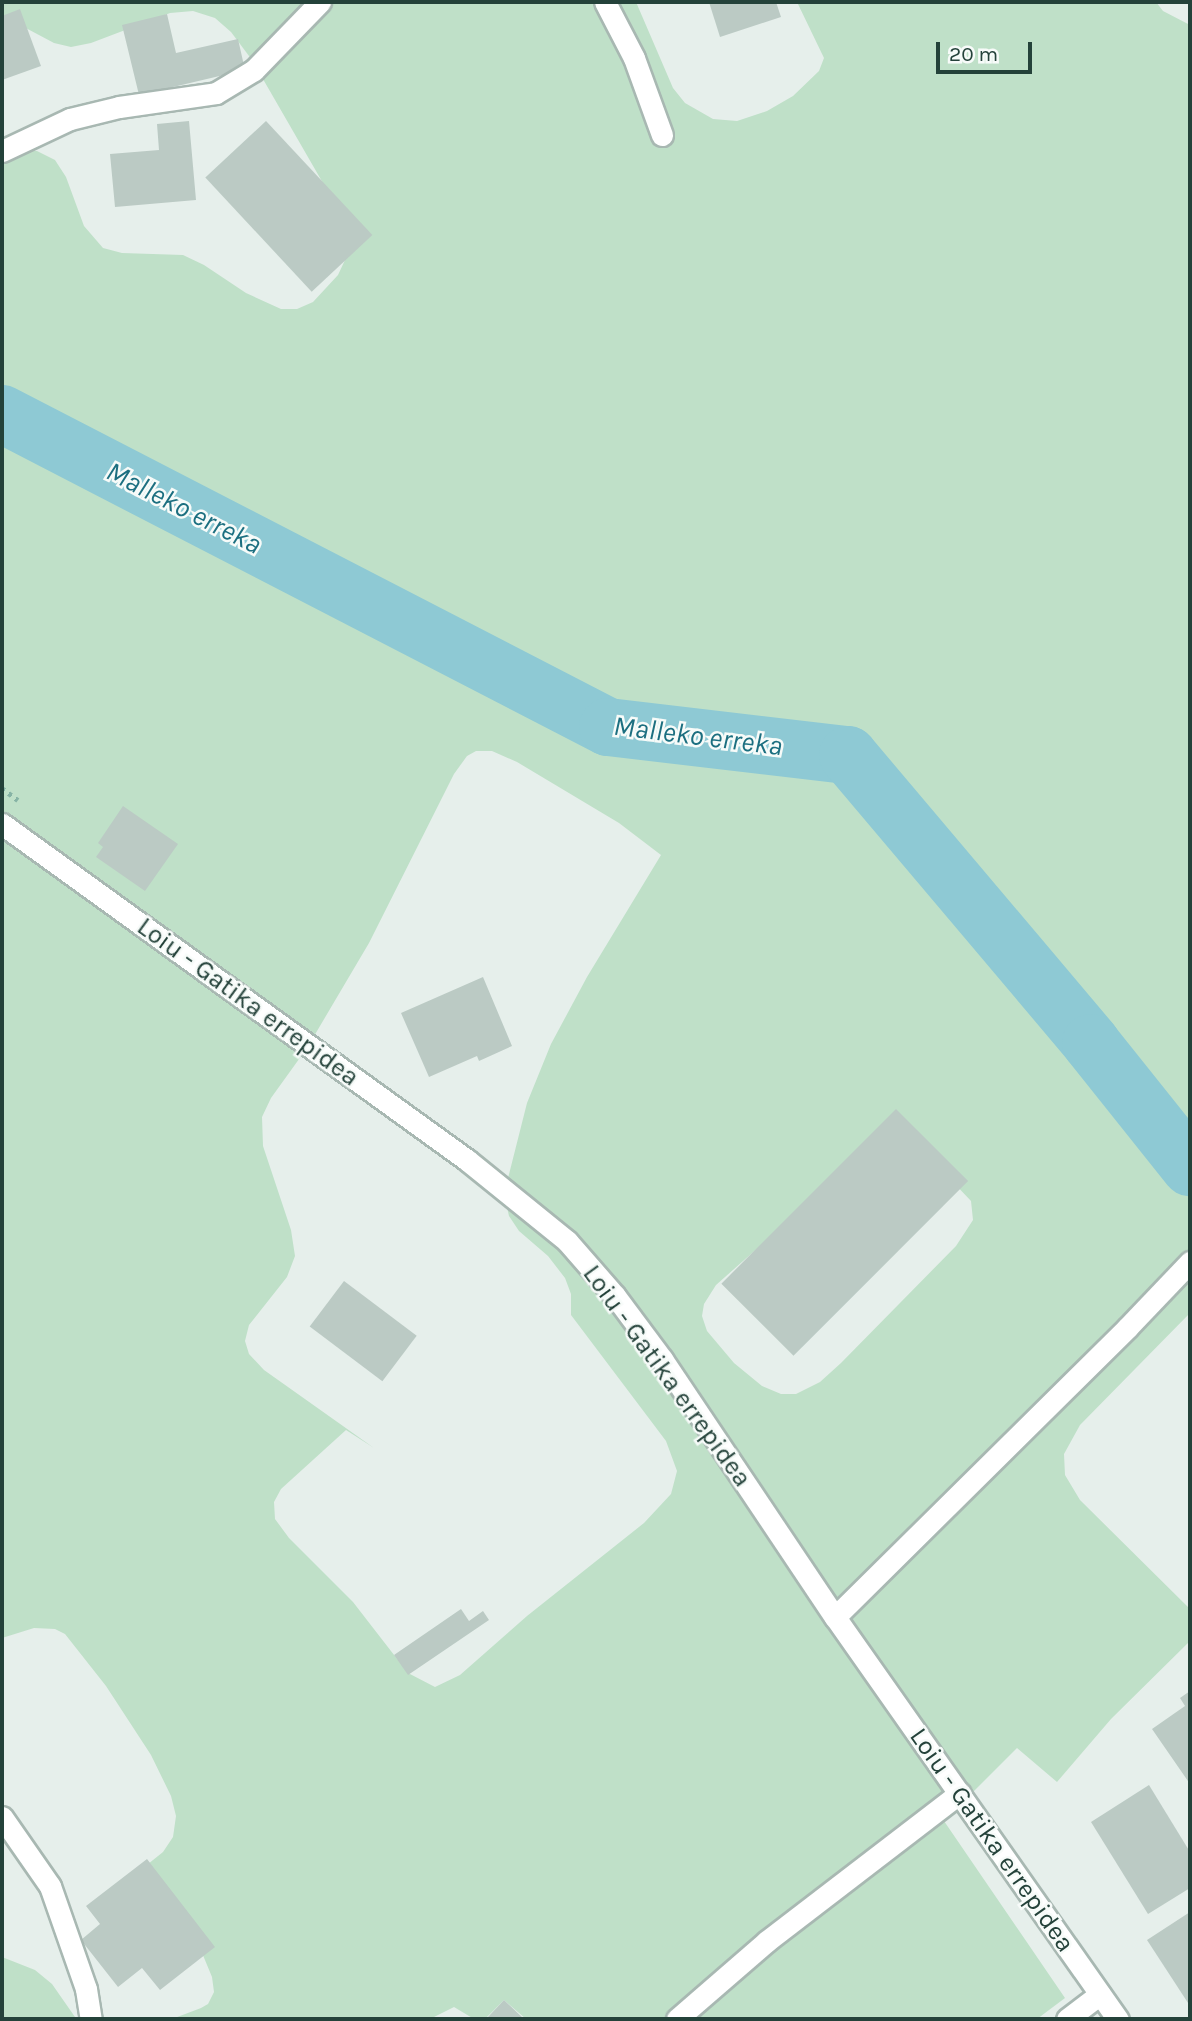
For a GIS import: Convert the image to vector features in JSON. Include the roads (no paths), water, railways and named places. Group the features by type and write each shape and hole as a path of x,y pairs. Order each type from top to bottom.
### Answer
{"street":[{"path":"2,151 69,119 119,107 216,93 254,70 320,2"},
{"path":"605,2 634,58 662,135"},
{"name":"Loiu - Gatika errepidea","path":"2,824 467,1160 567,1241 615,1296 662,1359 835,1617 1118,2019"},
{"path":"835,1617 1128,1327 1190,1262"},
{"path":"677,2019 767,1941 961,1793"},
{"path":"2,1817 50,1886 86,1989 91,2019"},
{"path":"1067,2019 1100,1994"}],"waterway":[{"name":"Malleko erreka","path":"2,414 608,727 848,755 1091,1043 1190,1167"}]}
